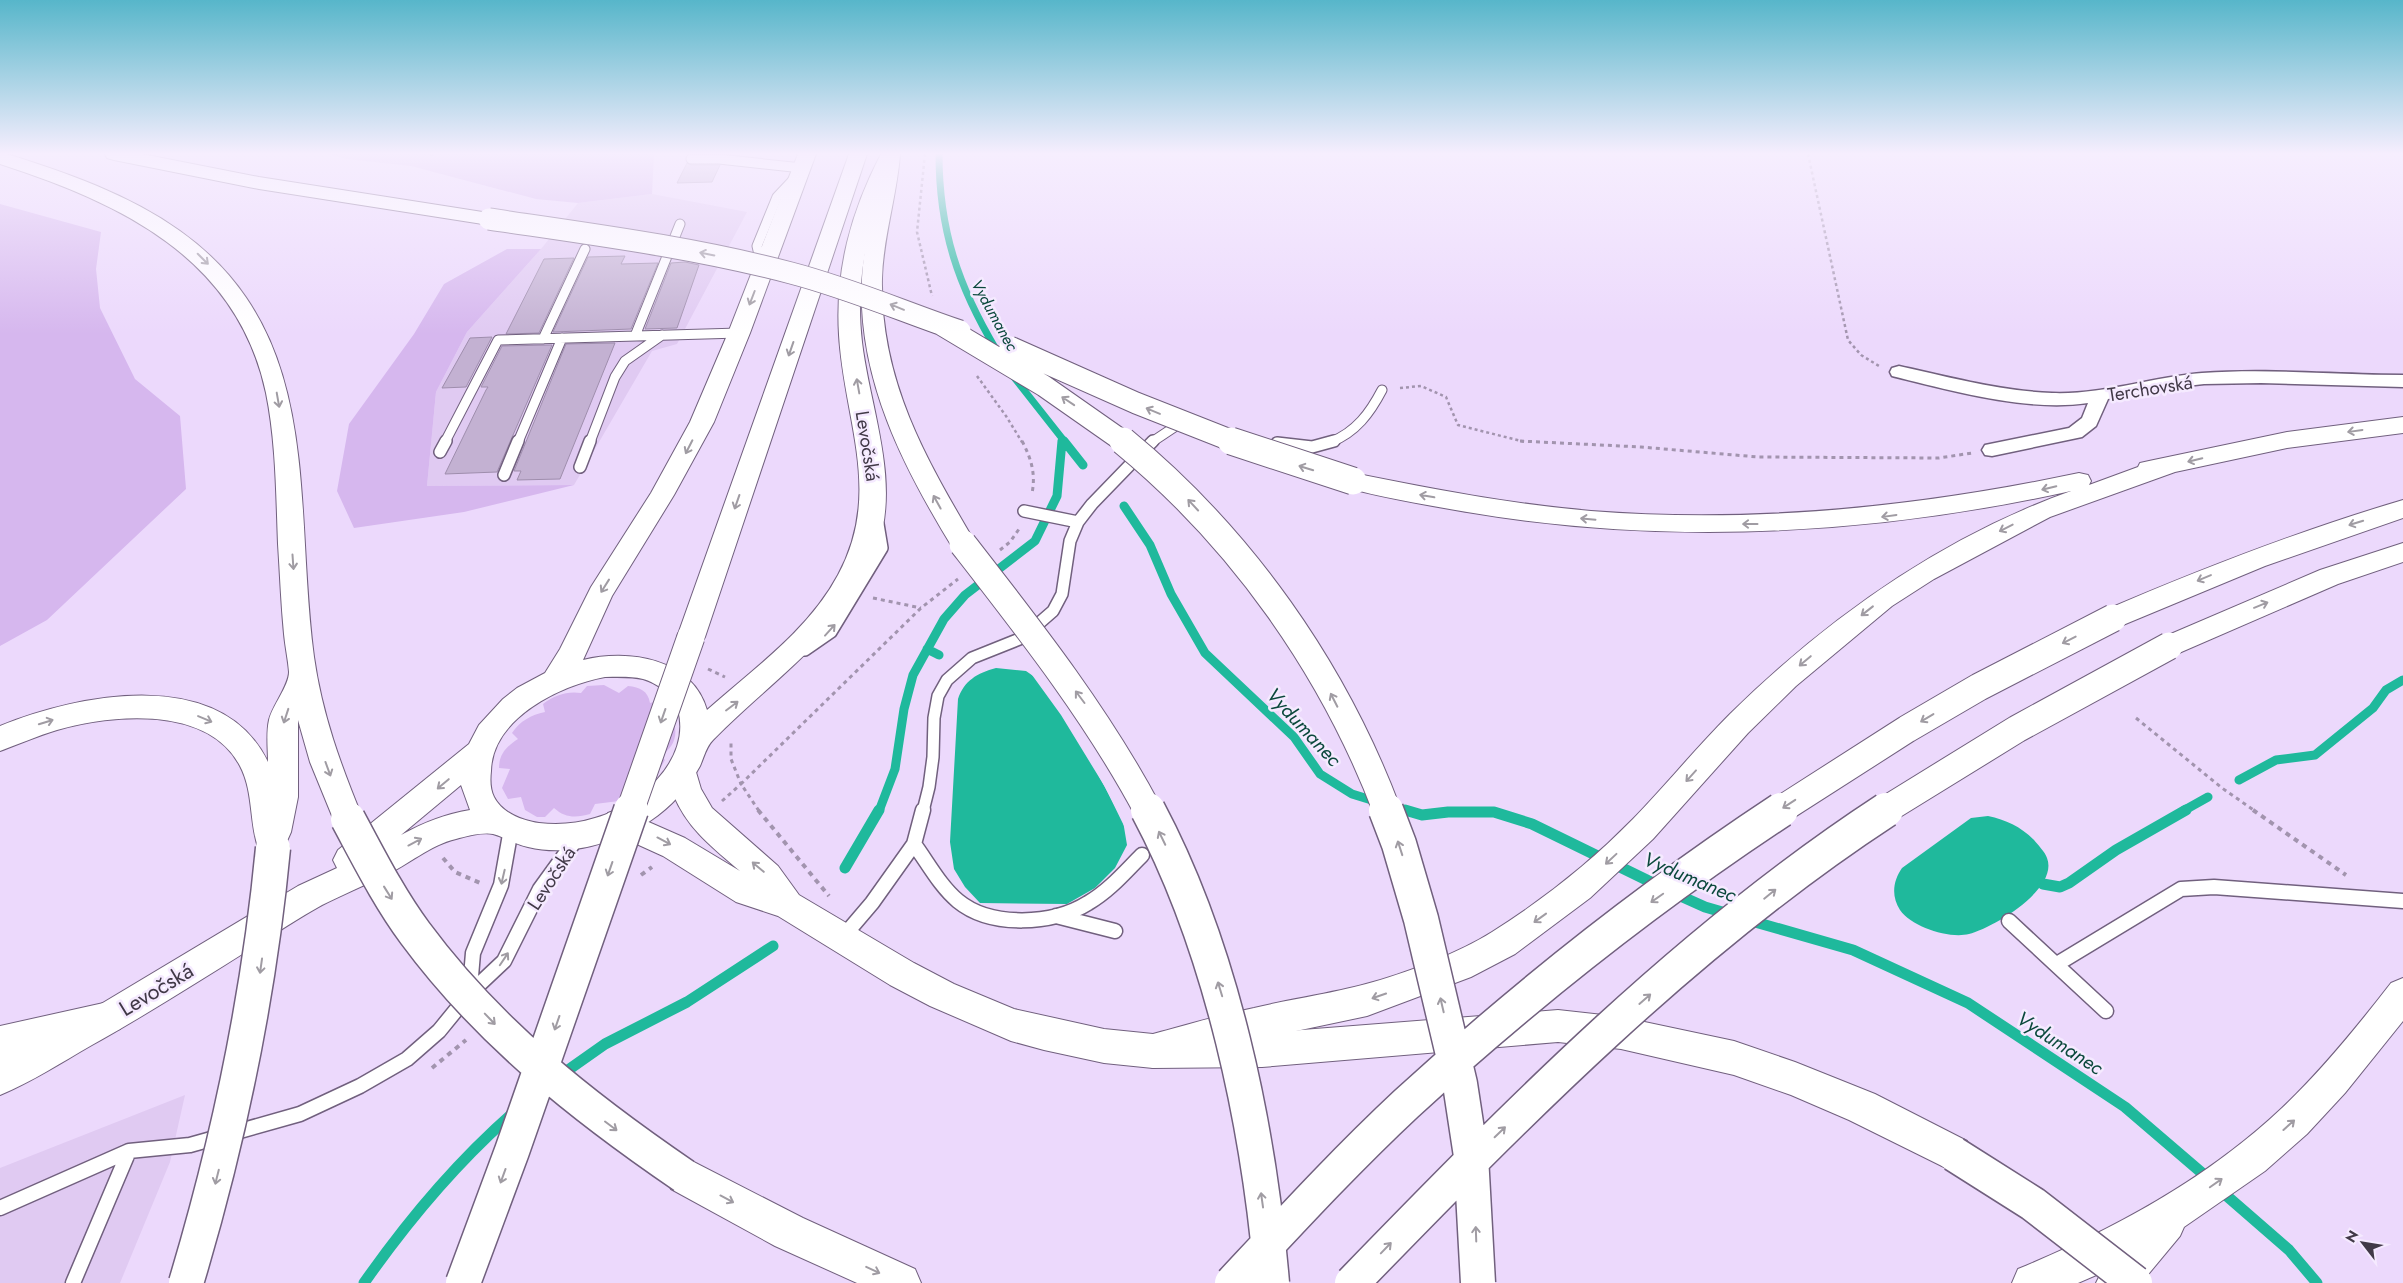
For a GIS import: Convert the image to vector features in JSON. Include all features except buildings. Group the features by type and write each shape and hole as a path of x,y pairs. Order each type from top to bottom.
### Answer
{"main road":[{"path":"140,214 166,228 195,251 220,276 255,328 269,363 277,391 282,424 293,570 304,671 313,726 348,820 387,891 450,978 502,1032 570,1095 626,1137 684,1176 789,1232 901,1283"},
{"path":"456,214 655,245 756,264 847,289 942,325 1010,346 1153,411 1273,458 1352,481 1431,497 1554,515 1624,522 1753,524 1869,518 2006,498 2091,478 2166,466 2287,440 2403,425"},
{"name":"Levočská","path":"555,680 572,654 600,594 687,452 716,390 784,214"},
{"path":"463,1283 512,1152 837,214"},
{"name":"Levočská","path":"696,738 720,714 763,681 820,623 837,598 864,548 874,502 873,464 852,356 848,291 855,246 864,214"},
{"path":"882,214 872,278 874,336 883,381 901,430 934,496 963,544 1085,704 1130,777 1167,850 1195,918 1223,1000 1248,1110 1262,1197 1272,1283"},
{"path":"942,325 1024,372 1099,422 1181,492 1226,540 1260,583 1297,634 1330,692 1363,755 1398,842 1425,928 1457,1070 1468,1137 1478,1283"},
{"path":"1153,1051 1254,1024 1366,1000 1459,966 1503,943 1579,888 1642,830 1738,725 1786,678 1883,599 1941,563 2041,511 2166,466"},
{"path":"1232,1283 1324,1185 1432,1081 1541,990 1649,904 1785,807 1887,741 1981,686 2113,618 2236,565 2344,526 2403,509"},
{"path":"1352,1283 1458,1172 1573,1062 1683,965 1779,887 1951,768 2032,719 2168,646 2329,577 2403,552"},
{"name":"Levočská","path":"0,1078 108,1018 309,896 378,864 433,833 458,825 504,825 536,836 565,837 619,822 649,804 673,782 682,770 696,738 697,725 691,701 685,691 664,675 637,667 606,666 588,669 555,680 527,696 503,716 493,728 480,752 475,774 477,790 483,804 504,825"},
{"path":"186,1283 212,1198 254,1011 267,920 273,848 283,797 283,721 304,671"},
{"path":"0,739 74,714 129,706 178,710 200,717 218,725 246,750 261,786 273,848"},
{"name":"Levočská","path":"309,896 370,840 418,804 480,752"},
{"path":"682,770 684,789 690,803 703,819 764,872 788,905"},
{"path":"619,822 674,847 747,892 788,905 842,939 942,995 1011,1025 1104,1046 1153,1051 1262,1050 1558,1026 1621,1033 1734,1058 1795,1079 1862,1107 1954,1154 2033,1204 2135,1283"},
{"path":"2032,1283 2121,1241 2179,1208 2252,1157 2311,1104 2375,1032 2403,994"},
{"path":"0,1043 108,1018"},
{"path":"2116,1283 2179,1208"}],"street":[{"name":"Terchovská","path":"1899,372 2002,393 2052,399 2100,395 2175,381 2247,377 2349,382 2403,381"},
{"path":"1992,450 2075,433 2086,428 2093,419 2100,395"}],"lane":[{"path":"635,336 680,224"},
{"path":"542,339 585,249"},
{"path":"440,452 498,340 739,333"},
{"path":"580,467 615,378 625,362 662,335"},
{"path":"504,475 562,338"},
{"path":"842,939 872,903 914,844 929,787 933,757 934,718 938,696 947,680 965,663 989,650 1022,638 1053,611 1062,594 1070,541 1078,522 1092,504 1154,440 1176,426 1203,426 1291,447 1310,448 1333,444 1352,432 1375,405 1382,390"},
{"path":"1030,512 1078,522"},
{"name":"Levočská","path":"470,993 474,953 501,885 504,825"},
{"name":"Levočská","path":"0,1208 129,1151 190,1145 300,1114 360,1086 407,1059 439,1031 470,993 504,962 540,890 554,867 580,834"},
{"path":"914,844 958,902 975,912 991,917 1037,919 1081,908 1109,887 1142,854"},
{"path":"2057,964 2181,888 2214,886 2403,901"},
{"path":"1054,916 1115,930"},
{"path":"2009,921 2106,1011"},
{"path":"73,1283 129,1151"}],"path":[{"path":"1821,214 1848,340 1861,355 1878,366 1899,372"},
{"path":"1382,390 1421,386 1446,397 1458,425 1527,443 1641,447 1758,456 1939,458 1992,450"},
{"path":"869,597 921,608"},
{"path":"703,666 731,680 743,697"},
{"path":"2136,718 2222,788 2379,898"},
{"path":"703,819 741,784 732,764 729,750 731,742"},
{"path":"433,833 439,852 446,864 455,872 476,882 501,885"},
{"path":"636,880 674,847"}],"shaded area":[{"path":"0,214 36,214 101,232 96,269 100,308 135,379 180,416 186,489 47,620 0,646"},
{"path":"569,214 746,214 677,344 652,351 574,485 427,486 436,392 467,332 541,249"},
{"path":"507,249 541,249 467,332 436,392 427,486 574,485 464,512 354,528 337,491 349,424 414,334 444,284"},
{"path":"996,668 1026,671 1039,680 1078,737 1123,821 1127,845 1115,868 1095,888 1067,904 980,903 965,887 954,869 950,842 958,699 964,687 972,679 983,672"},
{"path":"604,685 619,693 628,686 636,687 647,695 650,703 662,700 664,727 675,727 675,736 668,750 661,756 665,760 661,767 619,801 595,804 590,814 567,815 554,808 545,817 537,817 525,810 521,797 508,799 502,788 510,769 499,768 499,763 504,751 518,739 512,733 515,729 526,719 545,712 543,704 552,698 566,693 581,693 587,686"},
{"path":"1988,816 2001,819 2018,827 2029,835 2045,853 2048,870 2043,882 2022,905 1993,924 1969,934 1951,935 1931,930 1913,922 1900,910 1895,899 1895,883 1902,868 1971,818"},
{"path":"185,1095 170,1162 120,1283 0,1283 0,1168"}],"pier":[{"path":"1027,668 1041,678 1080,736 1125,820 1127,832 1105,787 1061,715"}],"waterway":[{"name":"Vydumanec","path":"944,214 953,257 971,303 997,351"},
{"name":"Vydumanec","path":"1009,371 1065,442"},
{"path":"927,649 944,619 965,595 1035,541 1057,496 1062,441"},
{"name":"Vydumanec","path":"1064,441 1083,465"},
{"name":"Vydumanec","path":"1124,506 1150,545 1171,594 1205,653 1294,737 1320,774 1352,794 1378,802"},
{"path":"879,811 895,769 904,709 913,675 927,649"},
{"path":"927,649 939,655"},
{"path":"2239,780 2276,760 2315,755 2373,708 2386,690 2403,680"},
{"path":"2183,811 2208,797"},
{"name":"Vydumanec","path":"1395,807 1409,811"},
{"path":"845,868 879,810"},
{"name":"Vydumanec","path":"1405,810 1422,815 1448,812 1494,812 1532,824 1659,886"},
{"path":"2043,884 2060,887 2069,883 2116,850 2186,810"},
{"name":"Vydumanec","path":"1676,894 1705,907 1729,914"},
{"name":"Vydumanec","path":"1748,920 1853,950 1968,1003 2125,1107 2209,1179"},
{"path":"561,1075 605,1044 687,1002 773,946"},
{"path":"364,1283 416,1214 453,1171 514,1112"},
{"name":"Vydumanec","path":"2220,1190 2289,1250 2317,1283"}]}
